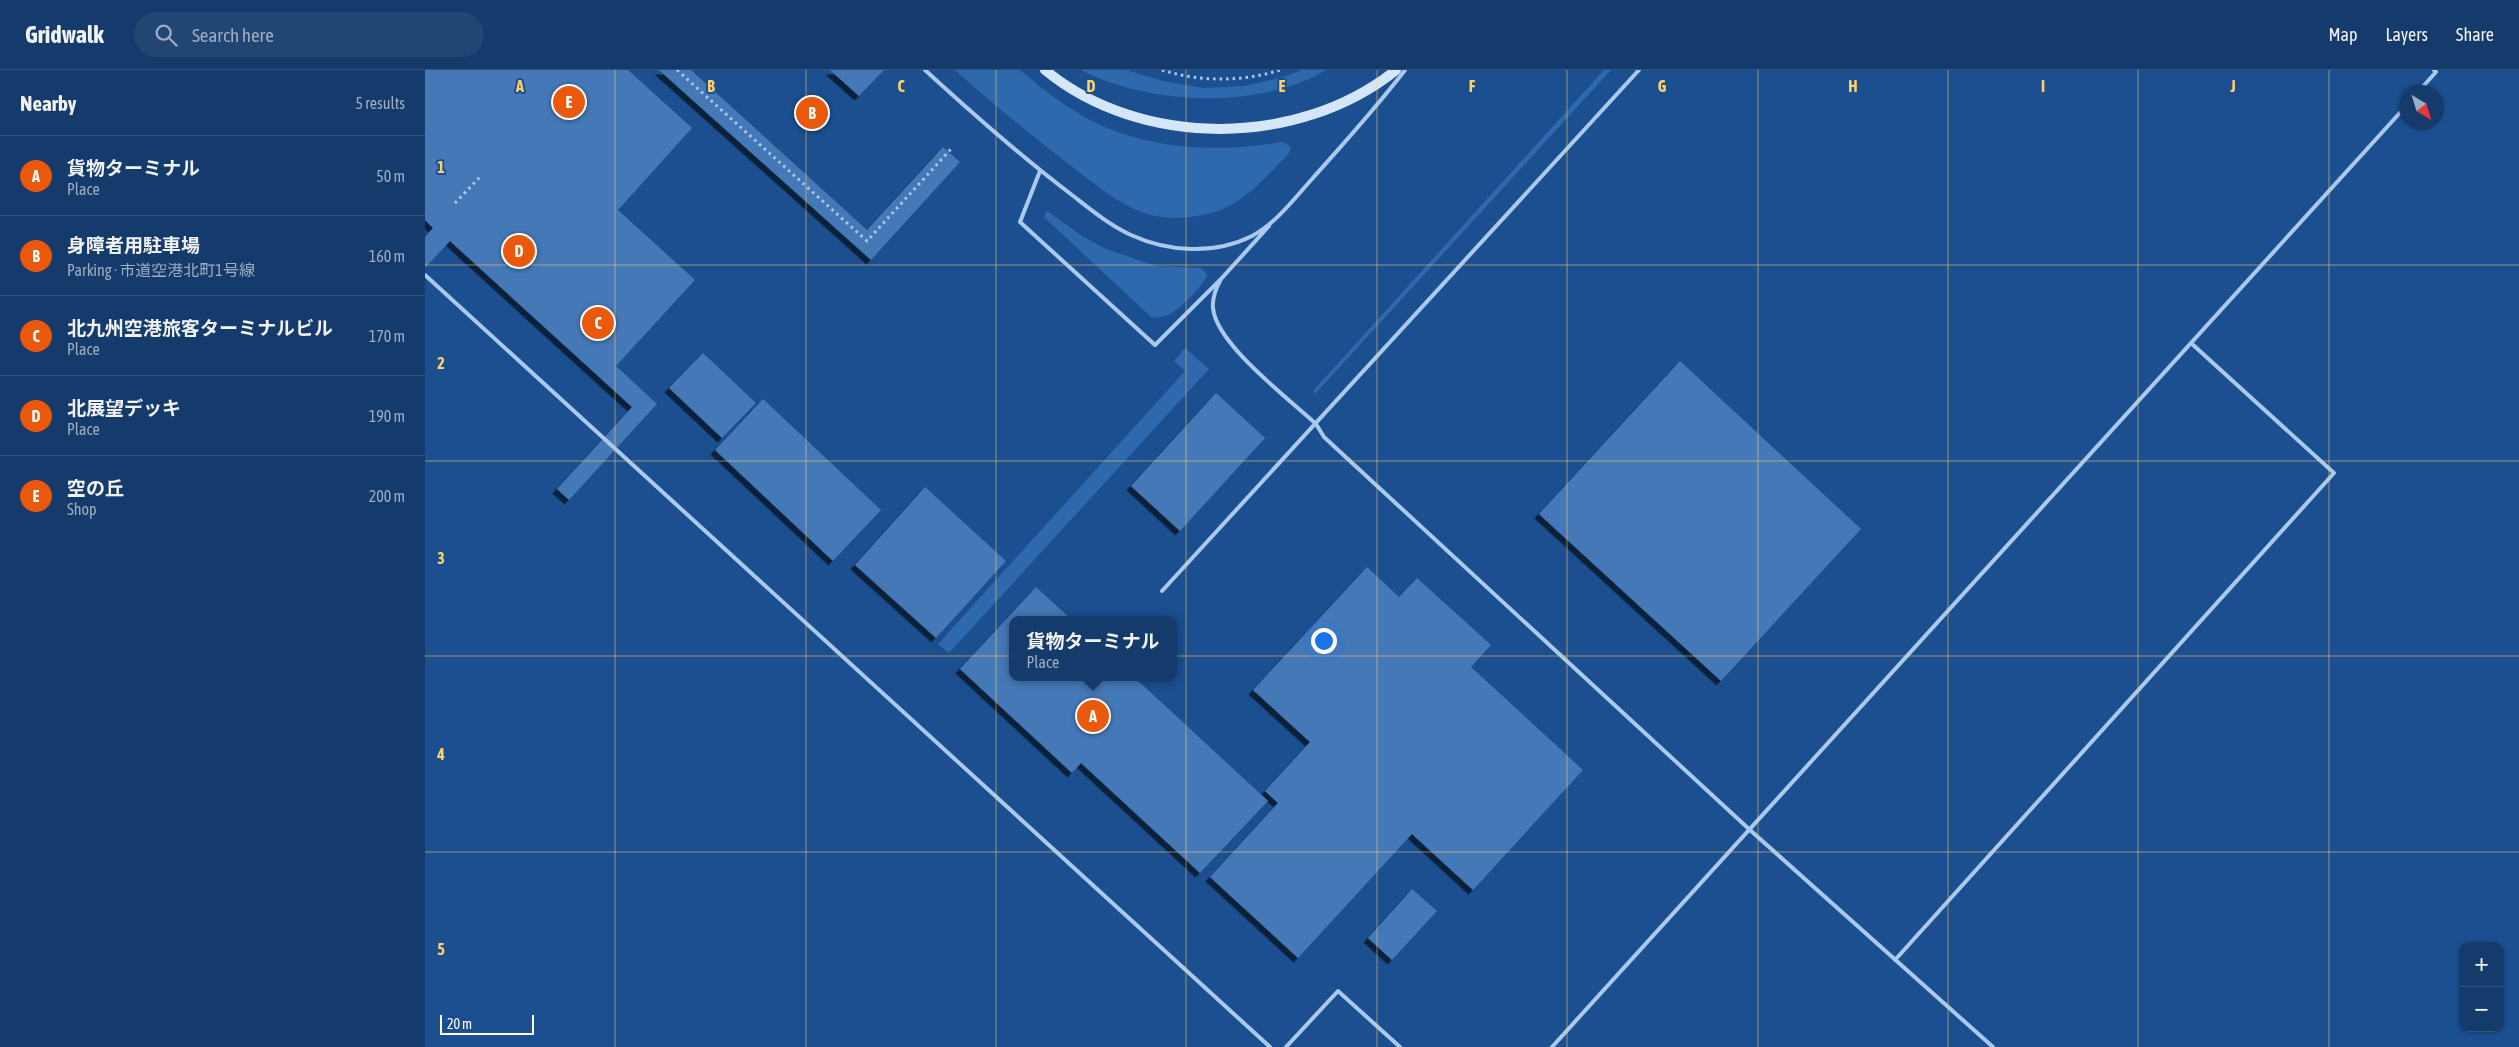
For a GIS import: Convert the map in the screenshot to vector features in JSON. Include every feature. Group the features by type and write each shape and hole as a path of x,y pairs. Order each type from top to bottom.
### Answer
{"street":[{"path":"1045,70 1091,100 1133,117 1180,126 1227,128 1271,124 1311,115 1350,99 1396,70"}],"lane":[{"path":"925,70 1040,171 1107,221 1130,235 1154,244 1196,249 1215,248 1252,236 1275,219"},
{"path":"1040,171 1020,222 1155,345 1221,279 1375,109 1405,70"},
{"path":"1162,591 1639,70"},
{"path":"2424,85 2436,72 2434,70"},
{"path":"1552,1047 2399,114"},
{"path":"425,275 1270,1047"},
{"path":"1221,279 1213,300 1215,320 1220,331 1245,359 1316,424 1323,437 1750,830 1993,1047"},
{"path":"1895,960 2334,473 2191,343"},
{"path":"1286,1047 1338,991 1400,1047"}],"path":[{"path":"677,70 867,241 951,149"},
{"path":"1162,70 1192,77 1220,79 1247,77 1280,70"},
{"path":"455,203 480,177"}],"shaded area":[{"path":"955,70 1019,70 1056,99 1083,116 1120,133 1143,140 1189,147 1236,147 1283,142 1291,147 1289,153 1266,177 1233,204 1215,212 1199,216 1172,218 1156,216 1134,209 1103,190 1029,133"},
{"path":"1081,70 1126,70 1163,81 1204,88 1244,86 1284,77 1302,70 1326,70 1300,83 1270,92 1237,97 1204,98 1170,96 1138,90 1108,82"},
{"path":"1604,70 1611,70 1315,394 1313,391"},
{"path":"1047,211 1082,236 1106,249 1156,266 1201,268 1207,274 1205,279 1191,297 1173,312 1166,316 1152,318 1045,218 1044,216"},
{"path":"1185,348 1209,369 949,653 938,644 1185,371 1174,361"}],"building":[{"path":"425,70 628,70 692,128 618,210 695,280 616,366 657,404 569,500 557,489 632,407 450,241 425,268 425,237 433,228 425,220"},
{"path":"659,70 691,70 867,230 943,147 960,162 871,260"},
{"path":"830,70 884,70 859,96"},
{"path":"703,353 756,403 722,438 669,388"},
{"path":"1680,361 1861,529 1721,681 1539,514"},
{"path":"1216,393 1265,438 1180,531 1131,486"},
{"path":"763,399 881,510 833,561 715,450"},
{"path":"925,487 1006,561 936,638 855,565"},
{"path":"1367,567 1399,597 1417,578 1491,645 1471,667 1583,770 1473,890 1412,834 1298,958 1210,877 1278,803 1265,791 1310,742 1253,690"},
{"path":"1036,587 1068,616 1009,616"},
{"path":"1009,616 1009,681 1138,681 1268,801 1200,873 1081,763 1072,773 960,669"},
{"path":"1412,889 1437,911 1392,960 1368,938"}],"place":[{"name":"空の丘","path":"569,102"},
{"name":"身障者用駐車場","path":"812,113"},
{"name":"北展望デッキ","path":"519,251"},
{"name":"北九州空港旅客ターミナルビル","path":"598,323"},
{"name":"貨物ターミナル","path":"1093,716"}]}
